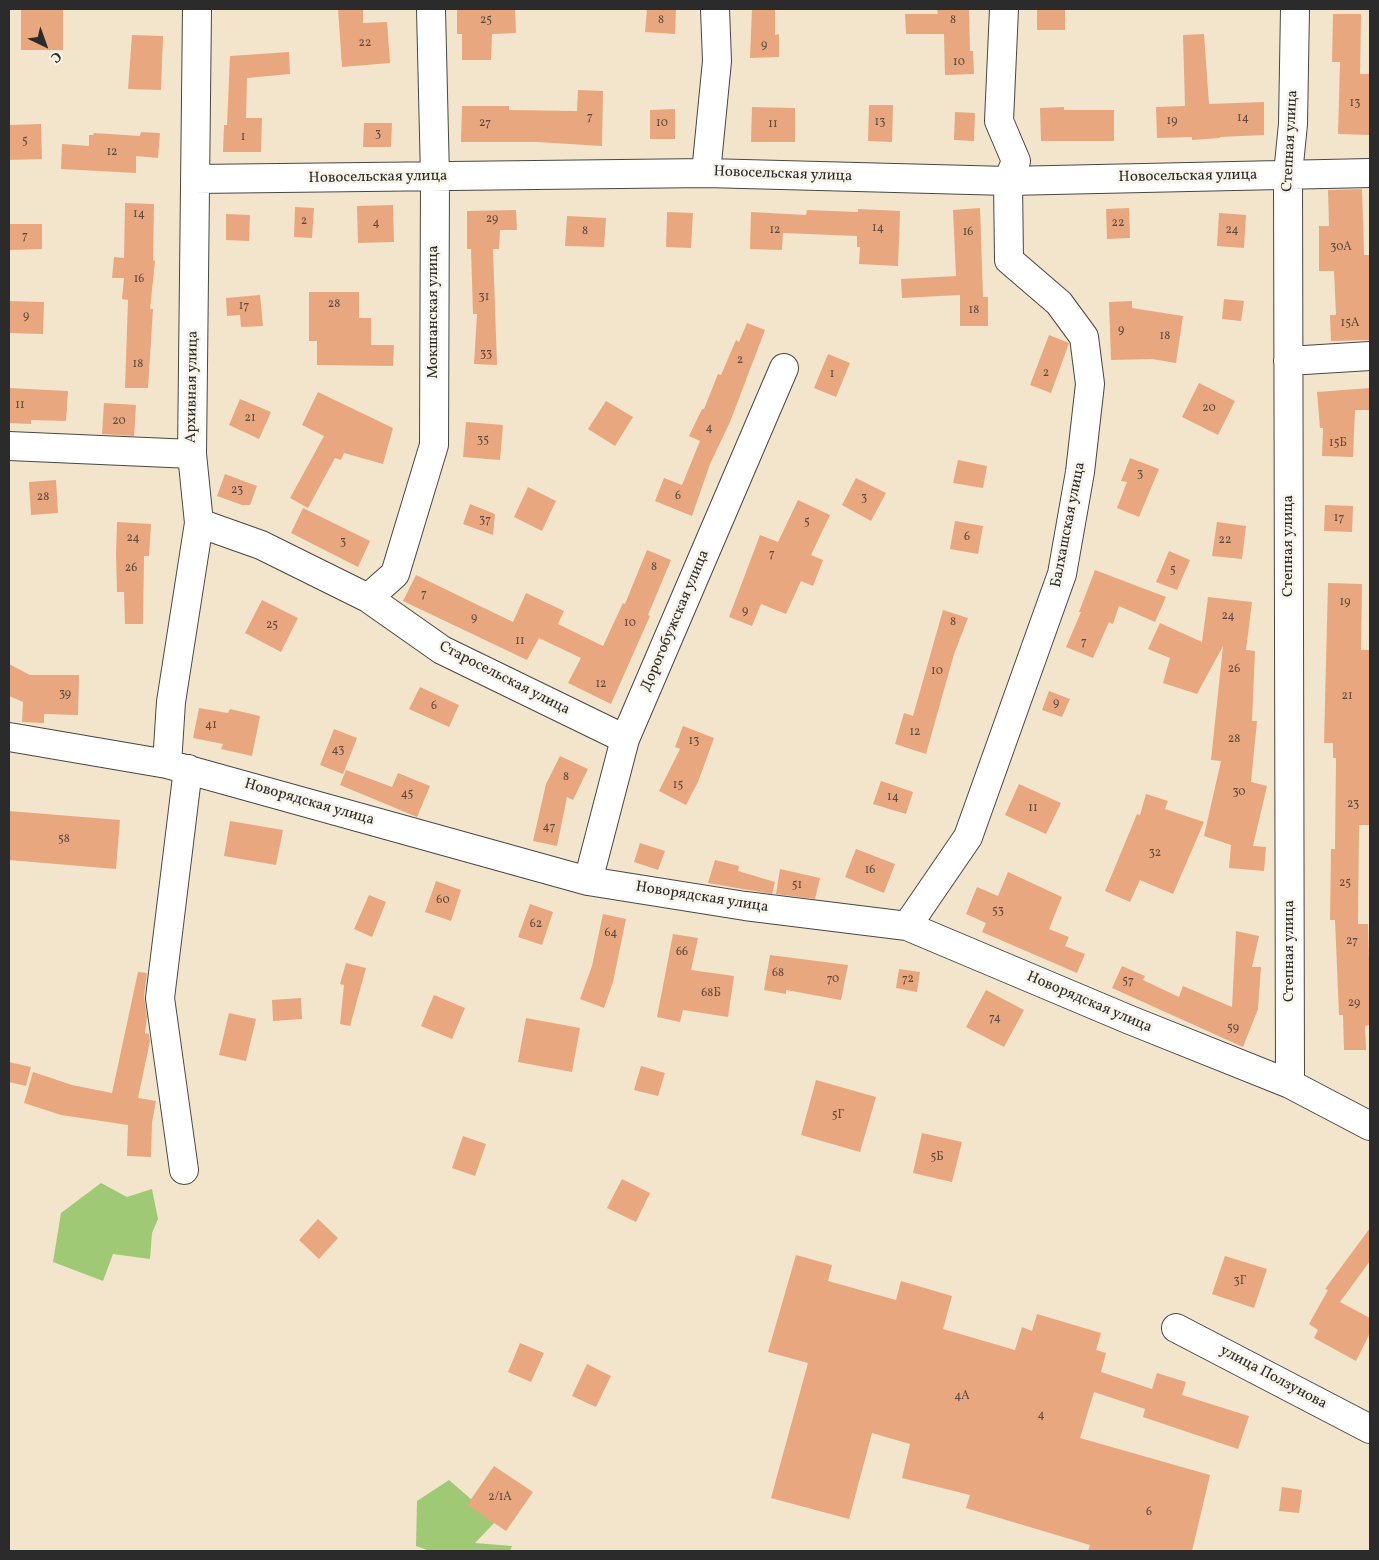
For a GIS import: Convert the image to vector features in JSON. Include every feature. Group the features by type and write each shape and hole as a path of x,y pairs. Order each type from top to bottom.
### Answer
{"street":[{"name":"Архивная улица","path":"184,1170 160,998 177,767 171,702 198,523 192,454 197,9"},
{"name":"Мокшанская улица","path":"368,598 395,574 434,445 435,177 431,9"},
{"path":"706,172 717,61 715,9"},
{"name":"Балхашская улица","path":"907,926 968,837 1062,574 1080,472 1090,384 1084,337 1059,303 1009,260 1008,181 1016,161 999,121 1004,9"},
{"name":"Степная улица","path":"1290,1084 1288,174 1293,124 1295,9"},
{"name":"Новосельская улица","path":"195,179 706,172 1008,181 1370,173"},
{"path":"1288,361 1370,356"},
{"name":"Дорогобужская улица","path":"588,881 625,739 784,368"},
{"path":"9,446 192,454"},
{"name":"Старосельская улица","path":"198,523 261,545 368,598 442,650 625,739"},
{"name":"Новорядская улица","path":"9,737 177,767 588,881 745,906 907,926 1130,1020 1290,1084 1370,1126"},
{"name":"улица Ползунова","path":"1176,1328 1370,1429"}],"green space":[{"path":"101,1183 127,1197 152,1189 158,1219 152,1233 150,1259 113,1254 103,1281 53,1262 61,1213"},
{"path":"449,1480 496,1521 475,1543 512,1546 510,1551 430,1551 416,1546 417,1501"}],"building":[{"path":"21,9 63,9 63,50 21,50"},
{"path":"338,9 363,9 363,23 387,22 390,63 342,67"},
{"path":"457,9 515,9 516,33 492,34 491,60 462,60 462,34 457,34"},
{"path":"647,9 676,9 675,34 645,32"},
{"path":"752,9 775,9 775,35 779,34 779,57 750,58"},
{"path":"937,9 969,9 970,51 973,51 974,74 945,75 944,34 906,34 905,14 938,14"},
{"path":"1037,9 1065,9 1065,30 1037,30"},
{"path":"1333,14 1361,14 1360,74 1370,74 1370,135 1338,134 1340,62 1332,62"},
{"path":"1204,34 1209,104 1264,102 1264,135 1192,140 1192,137 1157,138 1156,107 1185,106 1183,35"},
{"path":"132,35 163,36 161,90 128,89"},
{"path":"289,52 290,74 247,78 246,118 262,118 261,152 223,152 224,125 227,125 230,56"},
{"path":"578,90 603,91 602,146 537,142 461,142 462,106 509,106 509,110 577,111"},
{"path":"869,105 893,105 892,142 868,141"},
{"path":"752,107 795,108 795,142 751,142"},
{"path":"1064,107 1064,110 1114,110 1114,141 1041,141 1040,108"},
{"path":"675,109 675,139 650,139 650,110"},
{"path":"955,112 975,113 974,141 954,140"},
{"path":"364,123 392,123 391,147 363,147"},
{"path":"41,124 42,159 9,160 9,125"},
{"path":"141,132 160,133 158,158 136,156 136,173 61,169 62,144 89,146 89,135 94,133 140,136"},
{"path":"1362,189 1364,255 1370,255 1370,340 1331,341 1330,315 1336,315 1334,271 1319,271 1319,226 1329,226 1328,190"},
{"path":"125,203 154,204 153,260 155,261 150,309 153,309 148,388 125,388 128,300 122,299 124,278 112,278 114,257 124,258"},
{"path":"393,205 394,242 358,243 357,206"},
{"path":"295,207 314,208 312,238 294,237"},
{"path":"980,208 983,297 988,297 988,326 960,326 960,295 902,298 901,279 956,276 953,210"},
{"path":"1129,208 1130,238 1107,239 1106,209"},
{"path":"858,209 900,211 898,266 859,264 860,247 857,247 857,236 783,233 782,250 750,249 751,212 806,215 807,210 858,212"},
{"path":"516,210 517,230 500,230 499,249 493,249 497,365 474,364 477,314 473,314 471,249 467,249 467,211"},
{"path":"667,212 693,213 691,248 666,247"},
{"path":"1219,213 1246,215 1244,248 1217,246"},
{"path":"226,214 250,215 249,241 226,240"},
{"path":"567,216 606,218 604,247 565,246"},
{"path":"9,224 42,224 42,249 9,250"},
{"path":"309,292 359,292 359,318 371,318 371,345 394,345 393,366 317,365 317,341 309,341"},
{"path":"260,295 263,326 241,327 240,315 227,316 226,298"},
{"path":"1224,299 1244,301 1241,321 1222,319"},
{"path":"9,301 44,302 43,334 9,333"},
{"path":"1132,301 1132,308 1183,316 1176,363 1152,359 1111,360 1109,302"},
{"path":"747,323 765,330 730,422 710,464 692,516 655,501 664,478 682,485 700,441 689,436 702,409 704,409 718,374 721,375 736,340 739,342"},
{"path":"1049,335 1069,343 1051,393 1030,385"},
{"path":"828,354 850,363 836,397 814,388"},
{"path":"1199,383 1235,401 1218,435 1182,417"},
{"path":"9,388 68,391 66,421 31,420 31,424 9,423"},
{"path":"1370,388 1370,410 1355,410 1353,457 1322,456 1323,428 1320,428 1317,392"},
{"path":"318,392 393,428 383,464 344,453 341,460 335,458 308,508 290,498 324,436 302,425"},
{"path":"240,399 271,412 259,439 229,425"},
{"path":"606,401 633,417 615,446 588,429"},
{"path":"104,403 136,405 134,436 102,434"},
{"path":"466,422 503,425 500,460 463,457"},
{"path":"1130,458 1159,469 1139,517 1117,508 1127,482 1121,481"},
{"path":"958,460 987,466 983,488 953,483"},
{"path":"225,474 257,486 250,505 242,505 217,496"},
{"path":"856,478 886,493 871,521 842,505"},
{"path":"56,480 58,513 31,515 29,482"},
{"path":"528,487 556,501 542,531 514,517"},
{"path":"798,500 830,515 811,555 823,560 813,586 801,581 786,614 761,604 752,626 729,617 760,535 778,542"},
{"path":"470,504 495,514 493,535 463,524"},
{"path":"1325,505 1353,506 1352,532 1324,531"},
{"path":"303,508 370,541 358,567 291,533"},
{"path":"955,521 983,526 978,554 950,549"},
{"path":"117,522 151,524 149,556 144,556 143,624 125,624 124,592 117,592"},
{"path":"1217,522 1246,526 1242,559 1212,556"},
{"path":"647,550 671,560 648,615 650,616 611,704 568,683 581,658 539,638 527,660 403,601 416,575 513,622 526,593 564,611 558,624 603,646 623,603 625,604"},
{"path":"1169,551 1190,560 1177,590 1156,582"},
{"path":"1095,570 1166,597 1155,622 1119,606 1113,624 1109,622 1093,658 1066,647 1081,612 1079,612"},
{"path":"1328,583 1362,584 1361,650 1370,650 1370,825 1359,825 1358,924 1368,924 1370,1025 1365,1026 1366,1050 1344,1050 1343,1015 1339,1015 1335,920 1330,920 1331,849 1335,849 1336,758 1333,758 1333,743 1324,743"},
{"path":"1208,597 1252,602 1246,650 1255,651 1252,721 1257,721 1251,782 1267,786 1253,846 1266,847 1264,871 1229,868 1231,845 1204,836 1221,761 1211,760 1223,646 1197,694 1163,683 1170,658 1148,649 1160,623 1202,642"},
{"path":"262,600 298,618 281,652 245,633"},
{"path":"943,610 968,618 954,654 926,754 895,744 904,713 913,716"},
{"path":"9,664 30,675 79,675 78,715 44,714 44,723 22,722 23,702 9,696"},
{"path":"420,687 459,705 449,727 409,709"},
{"path":"1049,691 1070,699 1062,717 1042,710"},
{"path":"199,708 228,713 230,709 260,716 252,756 221,749 223,744 193,738"},
{"path":"683,726 714,738 698,782 686,805 659,791 680,749 675,747"},
{"path":"334,729 357,738 343,774 320,765"},
{"path":"560,756 588,769 573,800 567,797 557,846 533,841 546,784"},
{"path":"346,770 392,787 398,773 430,786 417,817 340,785"},
{"path":"881,781 913,792 906,814 873,804"},
{"path":"1019,784 1061,803 1046,834 1005,815"},
{"path":"1146,794 1168,801 1165,809 1204,822 1173,894 1140,880 1130,902 1105,891 1137,814 1140,815"},
{"path":"9,811 120,820 116,869 9,860"},
{"path":"230,821 283,830 276,865 224,856"},
{"path":"640,843 665,851 658,870 634,862"},
{"path":"856,849 895,864 884,893 845,877"},
{"path":"715,860 739,866 738,871 775,882 772,894 708,883"},
{"path":"780,869 820,878 815,899 776,894"},
{"path":"1008,872 1062,897 1049,929 1069,937 1065,946 1085,954 1077,973 982,932 986,923 966,914 977,887 998,896"},
{"path":"436,881 461,890 451,921 425,912"},
{"path":"369,895 386,902 372,937 354,929"},
{"path":"530,904 553,912 542,945 518,937"},
{"path":"603,914 626,919 613,982 604,1008 580,999 592,966"},
{"path":"1236,931 1259,936 1252,967 1261,967 1258,1009 1243,1047 1112,988 1122,966 1145,976 1143,980 1179,997 1183,986 1232,1007"},
{"path":"673,934 698,938 691,970 734,976 728,1017 683,1010 680,1022 657,1017"},
{"path":"770,955 848,965 841,1000 786,990 786,994 764,990"},
{"path":"346,963 366,968 350,1026 340,1024 344,985 340,984"},
{"path":"899,969 920,972 917,992 896,988"},
{"path":"138,972 147,973 144,996 147,1017 145,1033 149,1034 150,1041 138,1098 156,1101 152,1122 151,1157 127,1156 128,1125 61,1115 24,1103 33,1072 72,1085 112,1093"},
{"path":"986,990 1024,1010 1004,1047 966,1027"},
{"path":"434,995 465,1008 452,1039 421,1026"},
{"path":"301,998 302,1019 273,1021 272,1000"},
{"path":"229,1013 256,1019 246,1061 219,1055"},
{"path":"526,1018 580,1028 572,1072 518,1062"},
{"path":"9,1062 31,1067 26,1086 9,1082"},
{"path":"641,1066 665,1073 658,1096 634,1090"},
{"path":"816,1080 876,1097 860,1152 801,1135"},
{"path":"922,1133 962,1142 952,1182 913,1173"},
{"path":"463,1136 486,1144 475,1176 452,1168"},
{"path":"622,1179 650,1193 636,1222 607,1208"},
{"path":"318,1219 338,1238 319,1259 299,1240"},
{"path":"1370,1228 1370,1261 1340,1302 1370,1318 1370,1333 1356,1361 1314,1338 1318,1330 1309,1324 1328,1290 1325,1289"},
{"path":"796,1255 832,1265 828,1281 896,1300 901,1281 952,1296 943,1329 1015,1350 1022,1327 1032,1331 1037,1314 1101,1333 1096,1350 1106,1353 1101,1372 1152,1389 1157,1373 1186,1382 1182,1395 1249,1416 1238,1449 1143,1417 1145,1409 1094,1392 1080,1438 1210,1475 1192,1551 1088,1551 1090,1545 966,1508 970,1495 902,1478 910,1444 872,1433 849,1519 771,1498 808,1363 768,1352"},
{"path":"1225,1256 1267,1269 1254,1308 1212,1294"},
{"path":"520,1343 544,1353 531,1382 508,1372"},
{"path":"587,1364 611,1376 596,1407 572,1396"},
{"path":"494,1466 533,1492 506,1531 467,1505"},
{"path":"1282,1487 1302,1490 1299,1513 1279,1511"}]}
